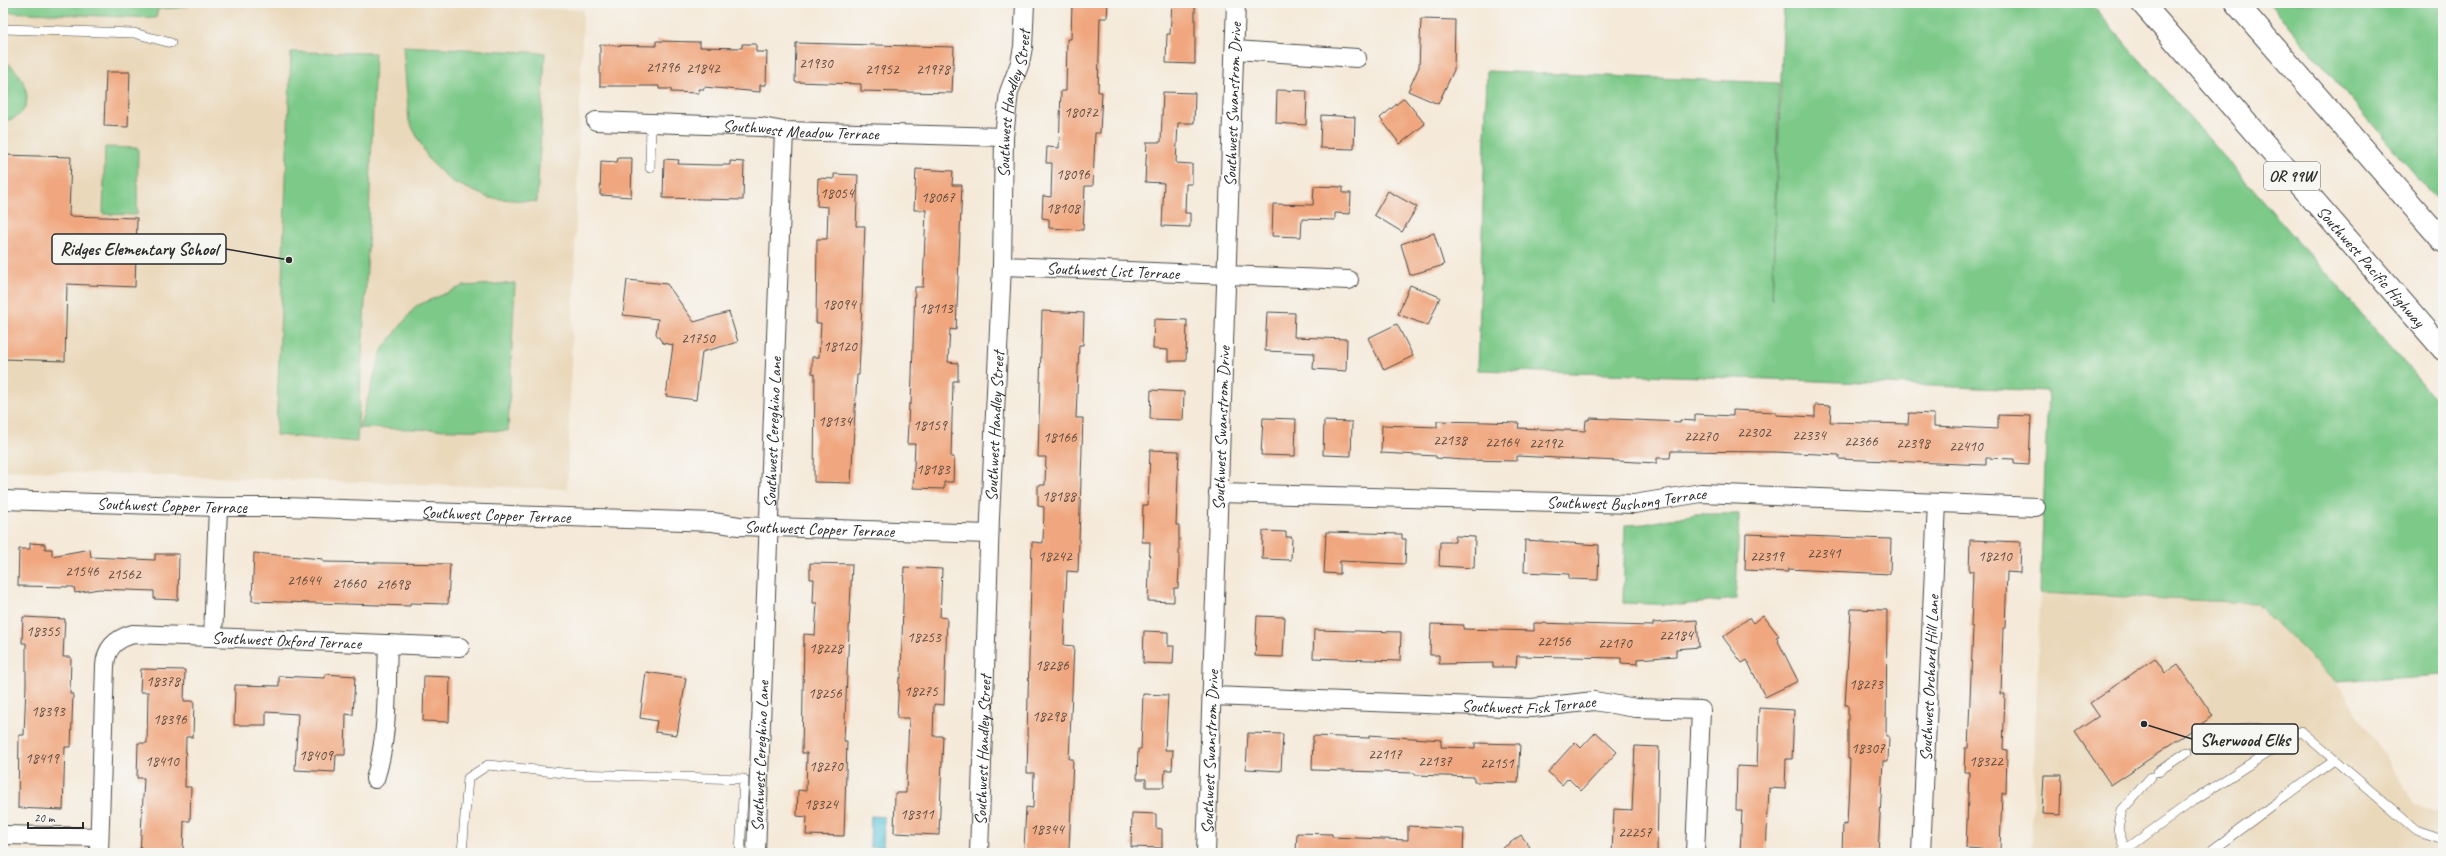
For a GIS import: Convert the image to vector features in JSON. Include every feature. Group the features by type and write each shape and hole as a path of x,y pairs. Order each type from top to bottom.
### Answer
{"highway":[{"name":"Southwest Pacific Highway","path":"2142,3 2443,349"},
{"path":"2236,3 2443,241"}],"street":[{"name":"Southwest Handley Street","path":"978,853 989,534 1002,266 1004,137 1009,92 1020,63 1023,47 1026,3"},
{"name":"Southwest Swanstrom Drive","path":"1206,853 1225,275 1236,3"},
{"path":"1235,50 1357,58"},
{"name":"Southwest Meadow Terrace","path":"596,121 762,127 784,131 1004,137"},
{"name":"Southwest Cereghino Lane","path":"756,853 784,131"},
{"name":"Southwest List Terrace","path":"1002,266 1349,280"},
{"name":"Southwest Bushong Terrace","path":"1218,493 1634,504 1701,493 2036,508"},
{"name":"Southwest Copper Terrace","path":"3,500 218,508 286,507 689,521 768,527 989,534"},
{"name":"Southwest Orchard Hill Lane","path":"1921,853 1937,503"},
{"path":"213,637 218,508"},
{"name":"Southwest Oxford Terrace","path":"99,845 105,666 107,652 115,641 133,634 460,647"},
{"path":"375,779 382,751 384,732 388,644"},
{"name":"Southwest Fisk Terrace","path":"1212,696 1532,708 1594,701 1636,708 1700,710 1695,853"},
{"path":"3,835 99,845"}],"lane":[{"path":"3,29 134,34 171,43"},
{"path":"650,168 651,123"},
{"path":"2203,742 2226,731 2240,727 2271,730 2287,740"},
{"path":"2188,752 2154,774 2122,810 2118,829 2123,852 2194,800 2301,731 2416,830 2443,839"},
{"path":"2208,853 2334,760"},
{"path":"462,853 468,778 488,765 573,774 744,779 740,853"}],"shaded area":[{"path":"195,3 386,3 583,10 567,489 3,470 3,12 156,18 158,8 178,8"},
{"path":"2040,593 2256,603 2337,682 2415,804 2443,815 2443,853 2031,853"}],"green space":[{"path":"3,3 195,3 178,8 158,9 156,18 3,12"},
{"path":"1784,3 2090,3 2443,407 2443,675 2337,682 2256,603 2040,593 2048,391 1769,379 1478,370 1487,71 1779,83 1772,300"},
{"path":"2269,3 2443,3 2443,207"},
{"path":"403,46 545,53 537,202 489,198 451,181 429,160 409,121"},
{"path":"291,52 375,53 368,248 357,442 276,435"},
{"path":"3,60 12,66 19,75 27,94 23,111 15,118 3,121"},
{"path":"105,147 138,148 137,215 103,214"},
{"path":"515,283 508,431 359,428 382,350 416,306 463,286"},
{"path":"1696,514 1739,514 1736,599 1681,605 1623,603 1625,525 1644,524"}],"water":[{"path":"871,816 884,817 883,847 870,847"}],"building":[{"path":"1072,3 1108,3 1107,18 1100,18 1098,92 1102,92 1100,133 1095,133 1093,186 1085,186 1083,230 1049,228 1049,219 1042,218 1043,196 1051,197 1052,163 1046,163 1047,147 1059,148 1061,91 1066,91 1067,39 1071,39"},
{"path":"1172,3 1195,3 1195,64 1166,63 1167,34 1170,34"},
{"path":"1421,19 1455,20 1454,70 1438,104 1408,91 1419,67"},
{"path":"656,41 700,42 700,47 742,48 742,44 756,44 756,52 767,52 766,85 760,85 760,92 704,87 704,89 698,89 699,93 671,92 671,89 659,89 659,86 600,86 600,45 656,46"},
{"path":"796,43 954,47 952,93 861,91 861,84 795,82"},
{"path":"106,72 130,72 128,127 104,126"},
{"path":"1277,90 1307,91 1306,125 1276,123"},
{"path":"1163,92 1195,93 1194,123 1178,123 1176,163 1192,164 1192,184 1186,184 1185,213 1190,213 1190,227 1162,226 1164,183 1145,182 1147,142 1161,142"},
{"path":"1404,98 1425,124 1400,144 1380,118"},
{"path":"1321,115 1355,117 1354,149 1320,148"},
{"path":"4,155 71,157 69,216 137,218 135,287 67,284 65,361 3,359"},
{"path":"618,158 632,158 631,197 600,195 601,161 617,162"},
{"path":"664,159 679,160 678,164 730,165 730,161 744,162 743,200 663,198"},
{"path":"916,169 953,171 952,185 962,185 956,330 950,329 948,362 958,363 958,381 953,381 951,457 954,457 953,482 944,482 944,489 913,488 915,444 907,444 909,404 911,404 915,287 923,287 926,210 914,210"},
{"path":"834,174 858,175 856,226 865,226 859,375 857,375 851,483 814,482 815,374 812,373 812,357 819,357 821,323 816,323 817,239 827,239 828,207 817,206 818,178 834,179"},
{"path":"1314,186 1343,187 1343,193 1351,193 1350,214 1335,213 1335,220 1302,219 1301,237 1272,236 1273,204 1313,205"},
{"path":"1388,191 1417,207 1402,232 1374,215"},
{"path":"1434,233 1444,265 1410,275 1401,244"},
{"path":"627,280 667,284 694,322 729,312 738,342 702,352 696,400 666,396 673,345 663,343 656,334 658,319 623,315"},
{"path":"1410,285 1440,297 1428,326 1398,314"},
{"path":"1042,311 1084,313 1083,345 1079,345 1076,418 1083,418 1078,572 1067,571 1064,645 1074,646 1069,759 1073,759 1069,850 1024,849 1026,807 1033,808 1034,773 1027,773 1032,542 1043,543 1044,507 1038,506 1038,485 1045,485 1046,457 1038,457"},
{"path":"1267,312 1295,313 1294,337 1347,339 1346,371 1313,369 1314,353 1265,351"},
{"path":"1154,319 1187,320 1186,361 1168,361 1168,350 1153,349"},
{"path":"1397,324 1413,356 1384,370 1368,338"},
{"path":"1151,390 1184,392 1183,420 1150,419"},
{"path":"1815,405 1831,406 1830,422 1908,424 1909,413 1934,414 1934,426 1998,429 1998,415 2031,416 2029,465 2014,464 2014,459 1986,458 1986,465 1839,459 1839,455 1775,452 1671,451 1670,458 1657,458 1657,463 1517,456 1517,461 1464,460 1436,458 1436,456 1381,453 1382,425 1437,427 1437,421 1487,422 1519,423 1518,428 1585,431 1586,420 1589,420 1590,418 1680,422 1680,420 1695,421 1695,414 1733,416 1733,410 1776,412 1776,415 1815,417"},
{"path":"1263,418 1296,419 1295,456 1261,455"},
{"path":"1324,421 1352,422 1351,456 1323,455"},
{"path":"1150,450 1179,451 1176,525 1179,525 1179,569 1178,588 1174,588 1174,602 1148,601 1150,542 1142,542 1143,505 1148,505"},
{"path":"1263,531 1286,532 1286,537 1292,537 1291,560 1262,559"},
{"path":"1326,532 1402,534 1402,539 1406,539 1405,564 1340,561 1340,574 1324,573"},
{"path":"1746,534 1891,539 1890,574 1788,569 1788,572 1745,570"},
{"path":"1455,536 1475,537 1474,568 1439,566 1440,542 1455,542"},
{"path":"1525,540 1599,545 1598,580 1569,579 1569,574 1524,572"},
{"path":"1970,540 2021,542 2020,573 2007,572 2005,628 2003,628 2001,694 2005,694 2003,749 2007,750 2006,793 2002,793 2000,850 1966,848 1969,772 1964,772 1965,748 1968,748 1973,627 1971,627 1973,571 1969,571"},
{"path":"30,543 45,544 45,549 52,549 52,556 90,549 91,557 155,560 155,554 179,554 178,600 154,599 154,591 99,589 75,593 74,587 18,586 19,549 30,549"},
{"path":"254,553 323,559 323,562 450,564 448,604 410,603 410,606 252,601"},
{"path":"810,563 852,564 844,741 847,741 844,836 806,835 807,817 797,816 798,790 806,791 807,753 802,753 804,634 815,635 817,603 813,603 814,579 810,579"},
{"path":"904,567 942,569 940,617 947,618 944,705 934,704 933,736 943,736 939,835 894,833 895,793 906,793 909,718 897,718 899,678 901,678"},
{"path":"1851,609 1887,610 1886,736 1889,736 1888,761 1883,761 1878,853 1842,853 1843,824 1847,825 1850,759 1848,759 1848,705 1845,705"},
{"path":"1763,615 1779,636 1776,637 1798,681 1765,697 1747,660 1742,663 1723,637 1749,618 1753,623"},
{"path":"1257,616 1285,617 1283,657 1255,656"},
{"path":"23,617 65,619 63,657 71,657 70,694 73,694 71,747 65,747 63,810 18,808 19,735 24,735 26,685 26,643 22,643"},
{"path":"1697,620 1699,647 1676,649 1676,656 1638,659 1638,664 1621,663 1621,658 1517,656 1516,667 1493,667 1493,663 1439,664 1439,655 1430,655 1431,624 1464,625 1463,629 1534,631 1534,623 1653,626 1653,623"},
{"path":"1314,630 1401,632 1400,661 1313,658"},
{"path":"1144,631 1168,632 1168,646 1174,646 1173,664 1143,663"},
{"path":"2155,658 2165,673 2178,664 2213,716 2111,785 2075,732 2099,716 2090,703"},
{"path":"141,669 185,670 184,701 194,701 193,737 186,737 185,787 191,787 190,821 184,821 183,853 140,853 144,778 137,778 138,743 147,743 148,692 140,692"},
{"path":"646,672 686,678 677,735 655,732 657,721 640,718"},
{"path":"325,674 355,676 353,715 346,714 345,755 336,755 335,772 295,770 298,714 266,712 266,725 234,725 235,685 279,686 279,676 325,678"},
{"path":"424,676 450,677 449,722 423,721"},
{"path":"1143,694 1168,695 1165,750 1173,750 1172,770 1165,770 1164,787 1146,787 1146,779 1137,779 1138,749 1141,749"},
{"path":"1759,708 1794,710 1792,759 1786,759 1785,789 1769,788 1766,853 1740,853 1742,810 1736,810 1737,766 1757,767"},
{"path":"1596,732 1617,752 1581,791 1568,778 1562,785 1548,772 1575,742 1581,748"},
{"path":"1248,733 1283,734 1281,771 1246,769"},
{"path":"1369,735 1441,740 1441,747 1475,748 1475,743 1520,744 1518,783 1474,782 1474,777 1415,775 1415,773 1312,770 1313,736 1369,738"},
{"path":"1635,746 1659,747 1657,853 1612,853 1614,809 1632,810"},
{"path":"2044,775 2062,775 2061,815 2042,814"},
{"path":"1132,813 1156,814 1156,828 1162,829 1162,848 1131,847"},
{"path":"1408,826 1464,829 1463,853 1296,853 1297,833 1332,834 1332,837 1408,840"},
{"path":"1521,835 1530,847 1521,853 1496,853"}],"place":[{"name":"Ridges Elementary School","path":"289,260"},
{"name":"Sherwood Elks","path":"2144,724"}]}
